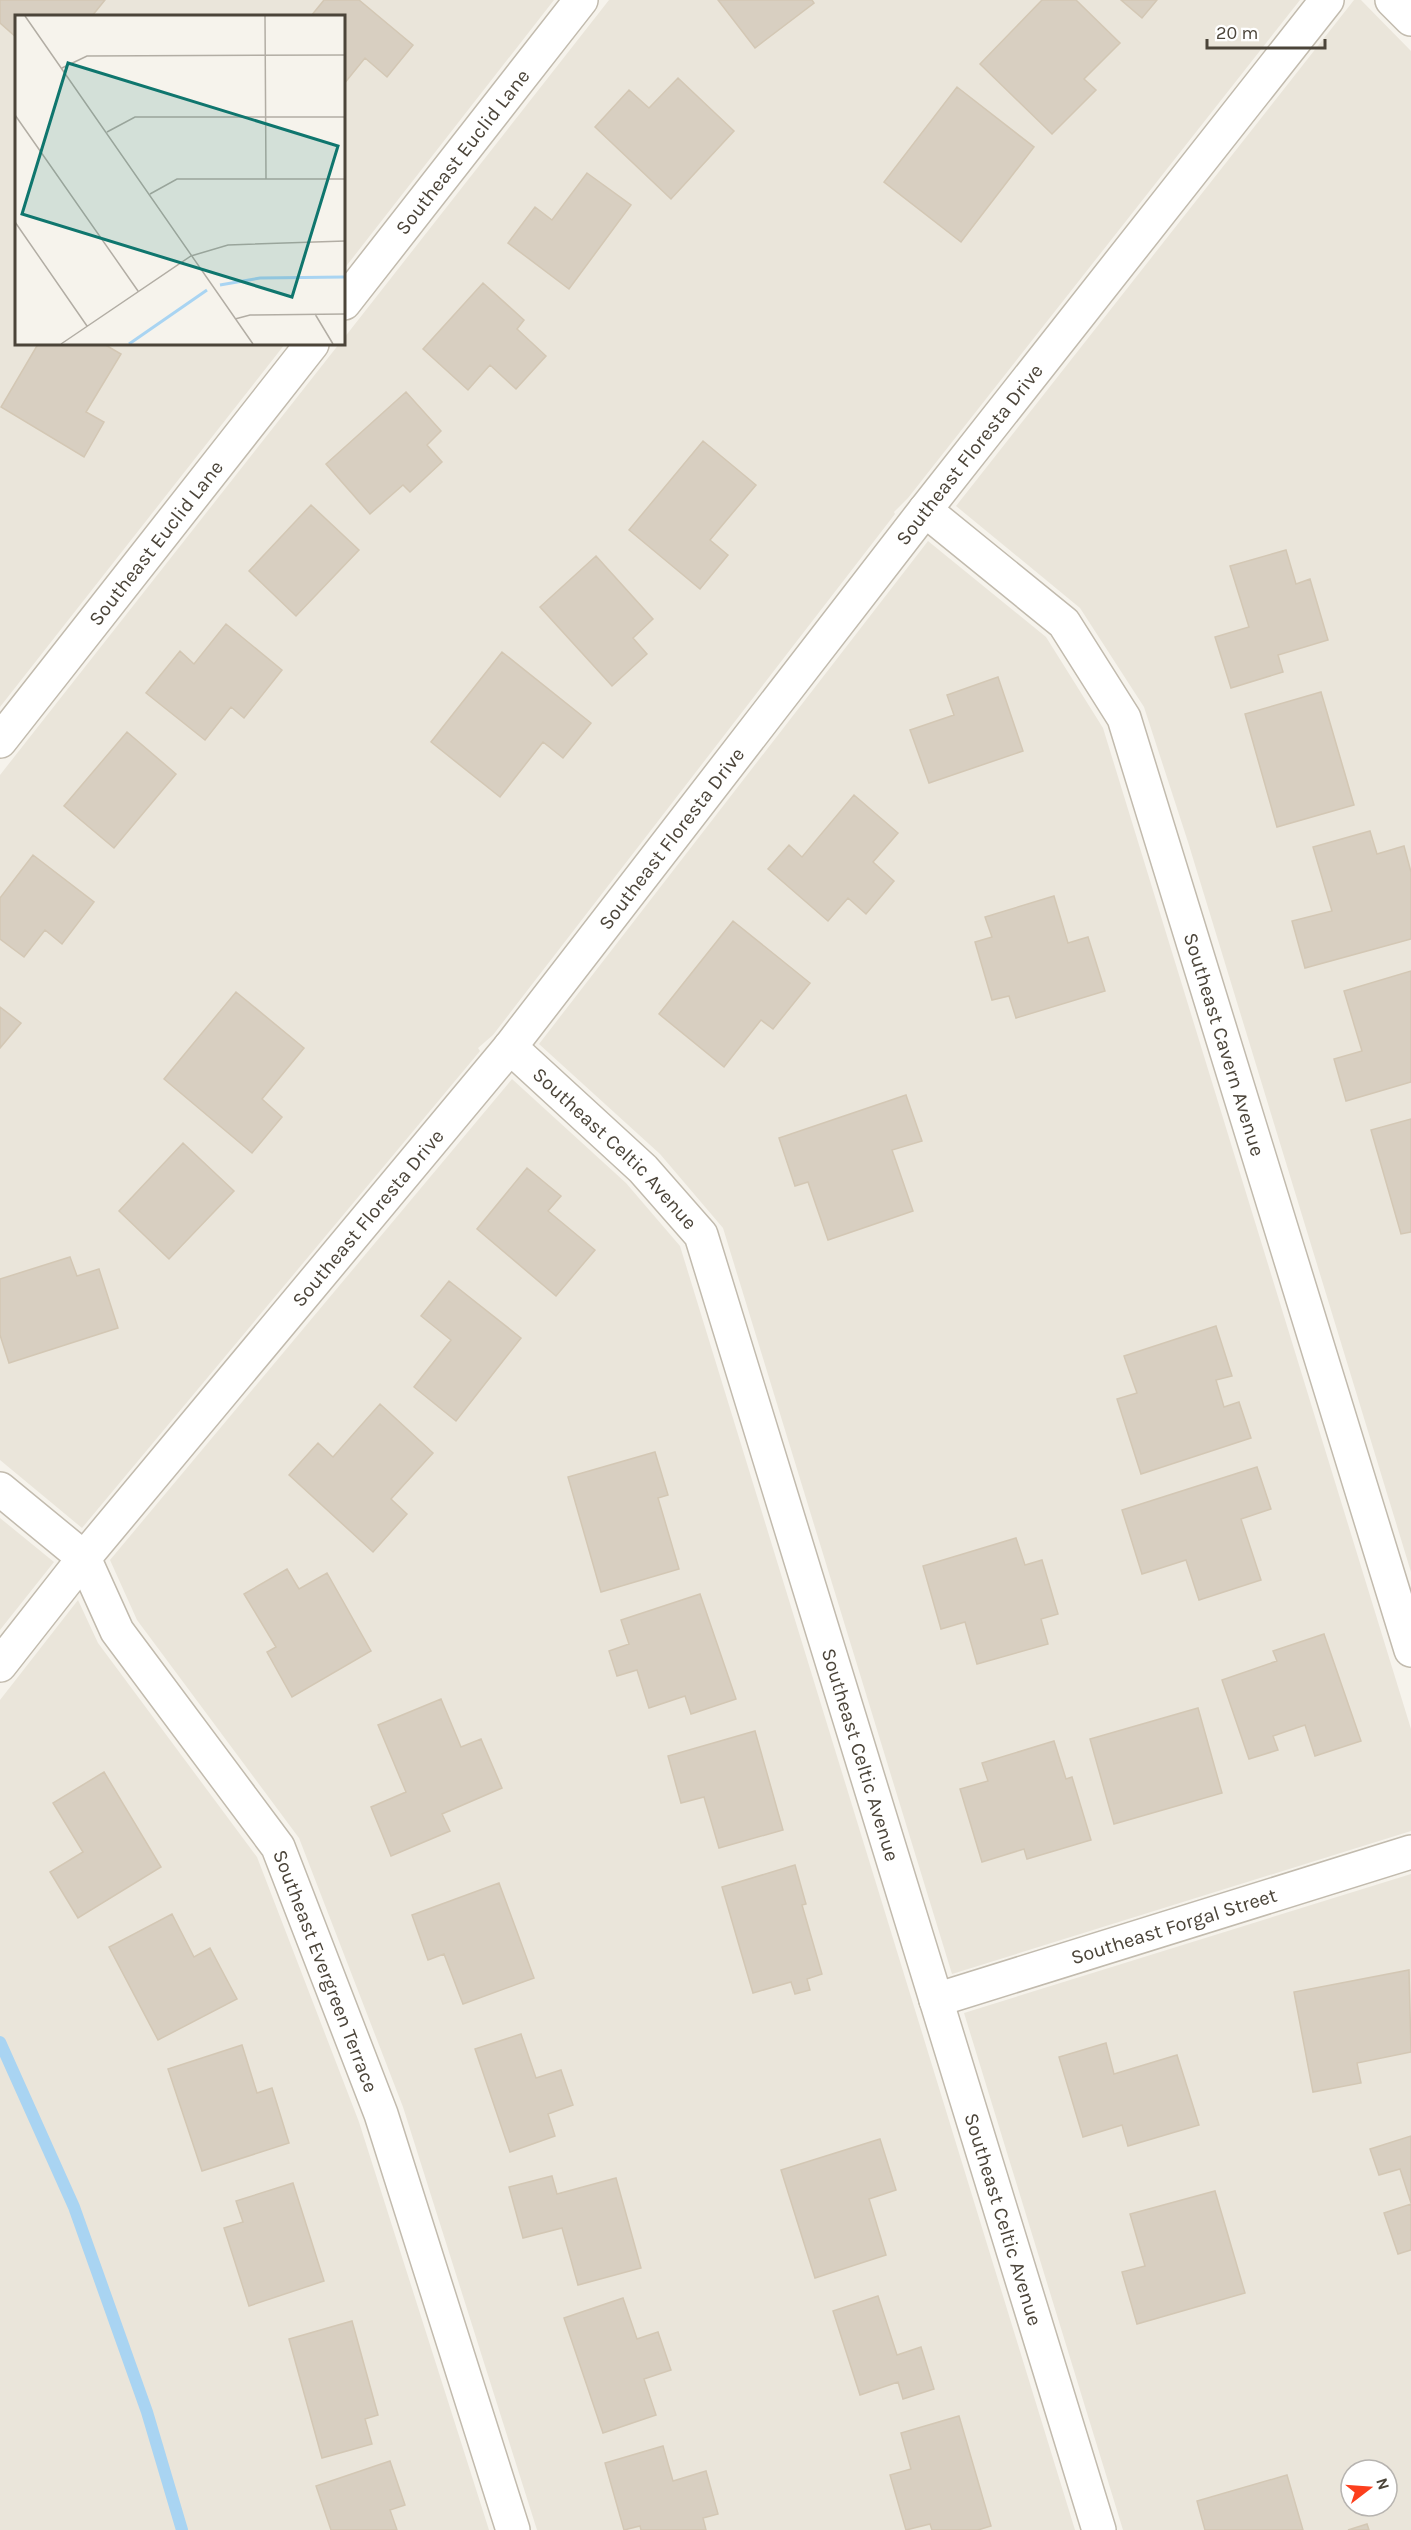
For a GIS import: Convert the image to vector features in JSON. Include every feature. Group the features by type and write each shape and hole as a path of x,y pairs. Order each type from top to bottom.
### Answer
{"street":[{"name":"Southeast Euclid Lane","path":"345,302 581,0"},
{"name":"Southeast Floresta Drive","path":"0,1665 84,1558 510,1047 925,510 1327,0"},
{"path":"1392,0 1411,19"},
{"name":"Southeast Euclid Lane","path":"0,741 311,345"},
{"name":"Southeast Cavern Avenue","path":"925,510 1064,623 1124,718 1411,1650"},
{"name":"Southeast Celtic Avenue","path":"510,1047 643,1169 701,1235 1099,2530"},
{"name":"Southeast Evergreen Terrace","path":"0,1489 84,1558 117,1631 278,1846 381,2114 513,2530"},
{"name":"Southeast Forgal Street","path":"936,2000 1411,1852"}],"shaded area":[{"path":"0,0 554,0 345,268 345,15 15,15 15,345 284,345 0,707"},
{"path":"609,0 1300,0 908,498 894,512 895,514 493,1035 478,1048 480,1051 82,1528 0,1460 0,775 338,345 345,345 345,337"},
{"path":"1354,0 1361,0 1411,51 1411,1572 1188,842 1144,707 1080,608 956,506"},
{"path":"928,541 1046,637 1103,728 1411,1729 1411,1831 952,1974 723,1228 660,1154 539,1044"},
{"path":"512,1079 626,1183 680,1246 1075,2530 537,2530 403,2107 299,1838 137,1620 110,1560"},
{"path":"0,1518 54,1562 0,1630"},
{"path":"78,1600 98,1643 257,1857 359,2122 489,2530 0,2530 0,1700"},
{"path":"1411,1874 1411,2530 1123,2530 964,2013"}],"building":[{"path":"0,0 105,0 93,15 15,15 15,36 0,23"},
{"path":"324,0 359,0 413,45 387,77 365,58 345,83 345,15 312,15"},
{"path":"718,0 812,0 814,3 755,48"},
{"path":"1042,0 1076,0 1120,43 1084,79 1096,90 1052,134 980,64"},
{"path":"1121,0 1157,0 1142,18"},
{"path":"678,78 734,131 671,199 595,127 629,90 649,108"},
{"path":"957,87 1034,147 961,242 884,182"},
{"path":"587,173 631,205 569,289 508,243 535,207 552,220"},
{"path":"483,283 524,320 517,329 546,356 516,389 490,365 468,390 423,349"},
{"path":"37,345 106,345 121,354 86,412 104,422 84,457 1,407"},
{"path":"406,392 441,431 427,445 442,462 410,492 403,485 370,514 326,464"},
{"path":"703,441 756,485 710,540 728,555 700,589 629,530"},
{"path":"311,505 359,550 296,616 249,571"},
{"path":"1286,550 1296,584 1310,579 1328,640 1278,655 1283,672 1231,688 1215,637 1249,627 1230,566"},
{"path":"596,556 653,619 633,638 647,654 612,686 540,607"},
{"path":"226,624 282,670 244,718 231,707 205,740 146,693 180,651 194,664"},
{"path":"502,652 591,723 563,758 543,742 500,797 431,742"},
{"path":"998,677 1023,751 929,783 910,730 954,715 947,695"},
{"path":"1321,692 1354,805 1277,827 1245,714"},
{"path":"127,732 176,774 114,848 64,806"},
{"path":"854,795 898,833 873,862 894,881 866,914 848,898 828,921 768,869 789,845 802,857"},
{"path":"1370,831 1377,854 1404,846 1411,872 1411,939 1305,968 1292,921 1332,911 1313,847"},
{"path":"33,855 94,902 62,944 45,930 24,957 0,939 0,898"},
{"path":"1054,896 1068,943 1088,937 1105,991 1016,1018 1009,996 992,1000 975,942 992,937 985,917"},
{"path":"733,921 810,983 773,1029 761,1020 724,1067 659,1014"},
{"path":"1411,971 1411,1082 1346,1101 1334,1059 1362,1051 1344,991"},
{"path":"236,992 304,1048 262,1099 282,1117 252,1153 164,1079"},
{"path":"0,1007 21,1023 0,1048"},
{"path":"906,1095 922,1141 892,1150 913,1211 828,1240 808,1182 795,1186 779,1138"},
{"path":"1411,1119 1411,1232 1401,1234 1371,1130"},
{"path":"183,1143 234,1191 169,1259 119,1211"},
{"path":"527,1168 561,1196 548,1211 595,1250 556,1296 477,1229"},
{"path":"70,1257 77,1276 99,1269 118,1328 9,1363 0,1335 0,1279"},
{"path":"449,1281 521,1338 456,1421 414,1387 451,1340 421,1316"},
{"path":"1216,1326 1232,1376 1216,1380 1224,1407 1239,1402 1251,1438 1141,1474 1117,1399 1137,1393 1124,1356"},
{"path":"380,1404 433,1453 391,1499 407,1514 373,1552 289,1475 318,1443 333,1457"},
{"path":"655,1452 668,1495 658,1498 679,1569 601,1592 568,1477"},
{"path":"1257,1467 1271,1509 1241,1519 1261,1580 1199,1600 1186,1560 1142,1574 1122,1510"},
{"path":"1016,1538 1025,1565 1042,1560 1058,1614 1041,1619 1048,1644 977,1664 965,1622 941,1629 923,1566"},
{"path":"287,1569 299,1589 327,1573 371,1651 292,1697 267,1652 276,1647 244,1594"},
{"path":"700,1594 736,1699 691,1714 685,1696 649,1708 637,1670 617,1676 609,1651 629,1644 621,1620"},
{"path":"1324,1634 1361,1741 1315,1756 1305,1725 1273,1736 1278,1750 1249,1759 1222,1680 1277,1661 1273,1651"},
{"path":"441,1699 461,1747 481,1739 502,1788 442,1814 450,1831 391,1856 371,1807 406,1792 378,1725"},
{"path":"1198,1708 1222,1793 1114,1824 1090,1739"},
{"path":"755,1731 783,1830 719,1848 704,1797 681,1803 668,1756"},
{"path":"1054,1741 1066,1779 1072,1777 1091,1840 1027,1859 1024,1849 982,1862 960,1789 988,1781 982,1763"},
{"path":"104,1772 161,1867 78,1918 50,1872 83,1852 53,1803"},
{"path":"795,1865 806,1904 802,1905 822,1974 807,1979 810,1990 795,1994 791,1982 753,1993 722,1887"},
{"path":"499,1883 534,1978 463,2004 444,1954 428,1960 412,1915"},
{"path":"172,1914 194,1957 210,1948 237,1999 158,2040 109,1947"},
{"path":"1409,1970 1411,2052 1357,2063 1361,2083 1313,2092 1294,1992"},
{"path":"521,2034 536,2078 561,2070 573,2105 548,2114 555,2136 510,2152 475,2049"},
{"path":"1106,2043 1114,2074 1177,2055 1199,2125 1128,2146 1122,2125 1083,2137 1059,2057"},
{"path":"242,2045 257,2093 272,2088 289,2143 202,2171 168,2069"},
{"path":"1411,2136 1411,2203 1400,2169 1379,2175 1370,2149"},
{"path":"880,2139 896,2190 869,2199 886,2255 815,2278 781,2170"},
{"path":"552,2176 557,2194 616,2178 641,2268 578,2285 562,2228 523,2238 509,2187"},
{"path":"293,2183 324,2281 249,2306 224,2228 243,2222 236,2201"},
{"path":"1215,2191 1245,2293 1137,2324 1122,2272 1145,2266 1130,2214"},
{"path":"1411,2204 1411,2250 1398,2254 1384,2213"},
{"path":"878,2296 897,2355 921,2347 934,2389 903,2399 898,2382 860,2395 833,2311"},
{"path":"623,2298 637,2339 658,2332 671,2370 644,2379 656,2415 603,2433 564,2318"},
{"path":"352,2321 378,2415 365,2419 372,2444 322,2458 289,2339"},
{"path":"959,2416 991,2526 978,2530 932,2530 930,2524 906,2530 890,2475 911,2469 901,2433"},
{"path":"663,2446 673,2481 706,2471 718,2514 703,2518 706,2530 641,2530 640,2526 624,2530 605,2463"},
{"path":"390,2461 405,2505 390,2510 397,2530 331,2530 316,2486"},
{"path":"1287,2475 1303,2530 1205,2530 1197,2501"},
{"path":"1367,2524 1369,2530 1348,2530"}],"waterway":[{"path":"0,2042 74,2207 147,2412 182,2530"}]}
